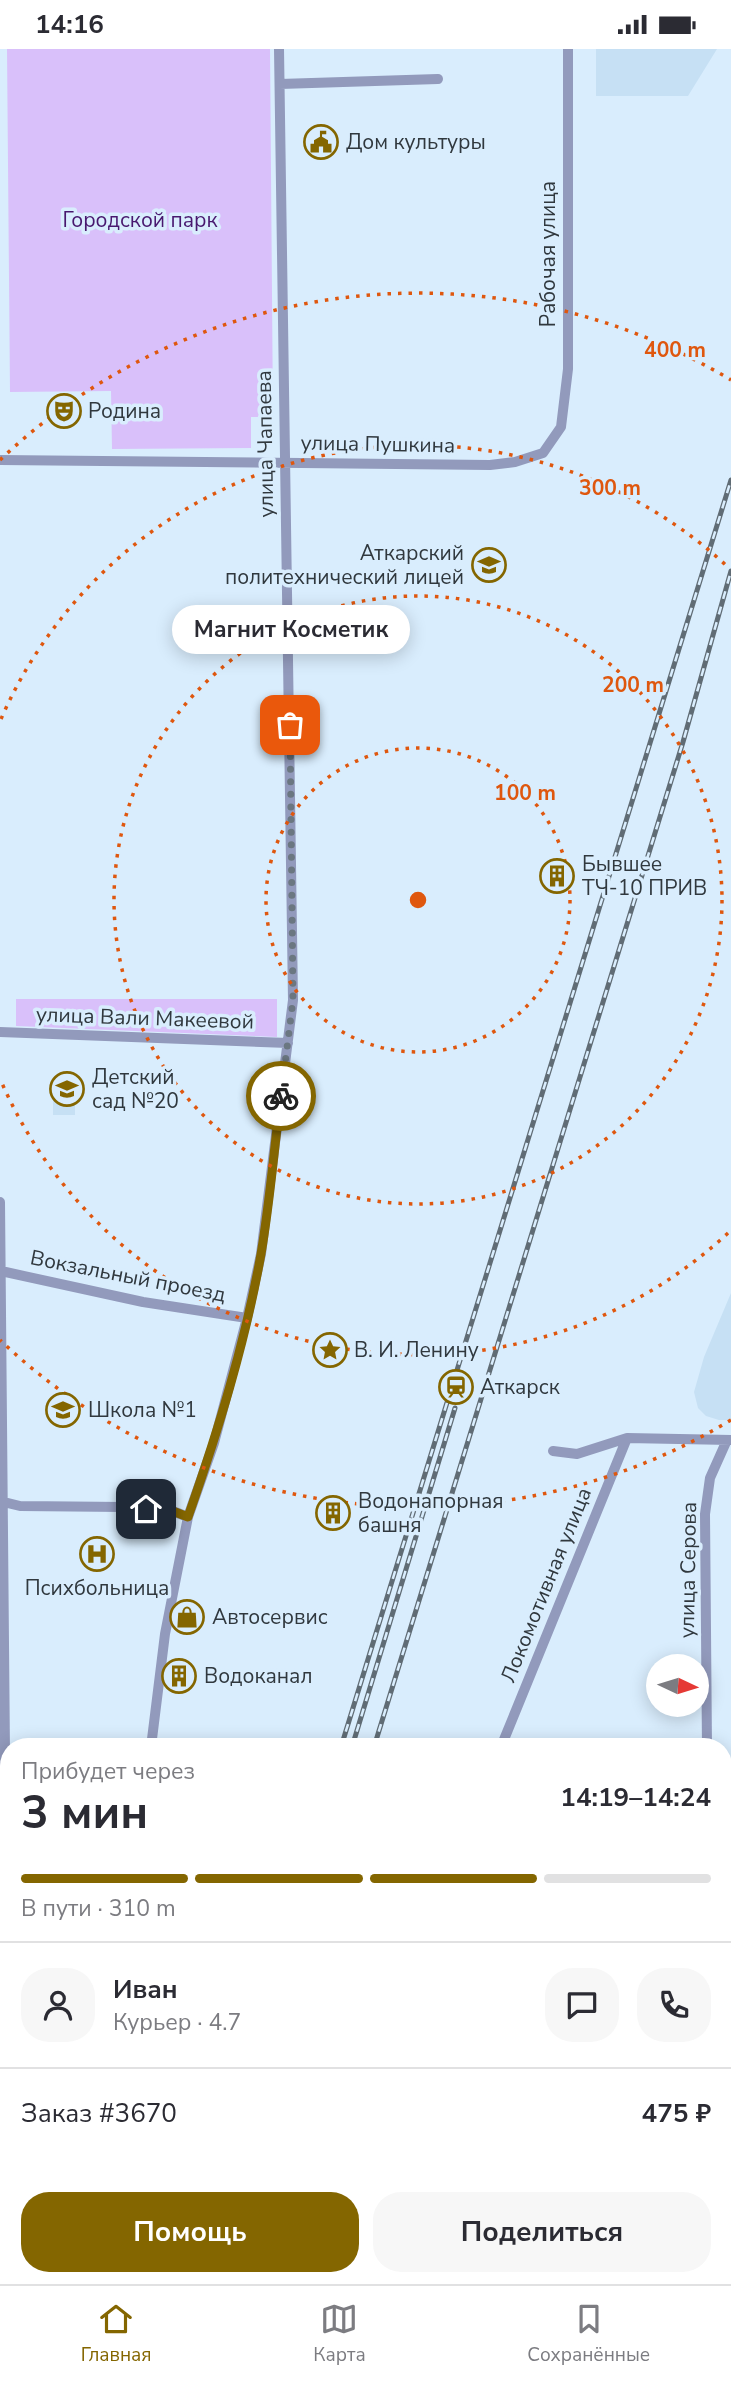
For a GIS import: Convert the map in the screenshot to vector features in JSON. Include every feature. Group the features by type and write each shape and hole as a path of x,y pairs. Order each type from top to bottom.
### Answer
{"street":[{"name":"улица Чапаева","path":"152,1738 165,1634 188,1517 214,1443 261,1254 293,986 279,49"},
{"name":"Рабочая улица","path":"543,453 561,427 568,369 568,49"},
{"path":"280,84 438,79"},
{"name":"улица Пушкина","path":"0,460 490,465 515,462 543,453"},
{"name":"улица Вали Макеевой","path":"0,1033 288,1043"},
{"path":"0,1202 3,1738"},
{"name":"Вокзальный проезд","path":"2,1271 143,1302 247,1318"},
{"path":"553,1451 577,1454 627,1438 729,1440"},
{"name":"Локомотивная улица","path":"505,1738 627,1438"},
{"name":"улица Серова","path":"707,1738 705,1514 710,1478 729,1440"},
{"path":"1,1501 20,1506 170,1510 188,1517"}],"shaded area":[{"path":"596,49 717,49 688,96 596,96"},
{"name":"Детский сад №20","path":"59,1077 75,1077 75,1115 53,1115 53,1100 59,1100"},
{"path":"731,1293 731,1420 719,1420 706,1416 698,1408 694,1392 704,1357"}],"green space":[{"name":"Городской парк","path":"7,49 270,49 273,417 251,417 251,448 112,449 111,391 10,392"},
{"path":"16,999 277,999 277,1037 16,1026"}],"railway":[{"path":"344,1738 731,480"},
{"path":"377,1738 683,742 731,571"},
{"path":"355,1738 455,1408"}],"way so far":[{"path":"281,1096 293,1000 290,725"}],"place":[{"name":"Дом культуры","path":"321,142"},
{"name":"Родина","path":"64,411"},
{"name":"Аткарский политехнический лицей","path":"489,565"},
{"name":"Магнит Косметик","path":"290,725"},
{"name":"Бывшее ТЧ-10 ПРИВ","path":"557,876"},
{"name":"Детский сад №20","path":"67,1089"},
{"name":"В. И. Ленину","path":"330,1350"},
{"name":"Аткарск","path":"456,1387"},
{"name":"Школа №1","path":"63,1410"},
{"name":"Водонапорная башня","path":"333,1513"},
{"name":"Психбольница","path":"97,1554"},
{"name":"Автосервис","path":"187,1617"},
{"name":"Водоканал","path":"179,1676"}],"route":[{"path":"146,1509 170,1510 188,1517 214,1443 261,1254 281,1096"}]}
